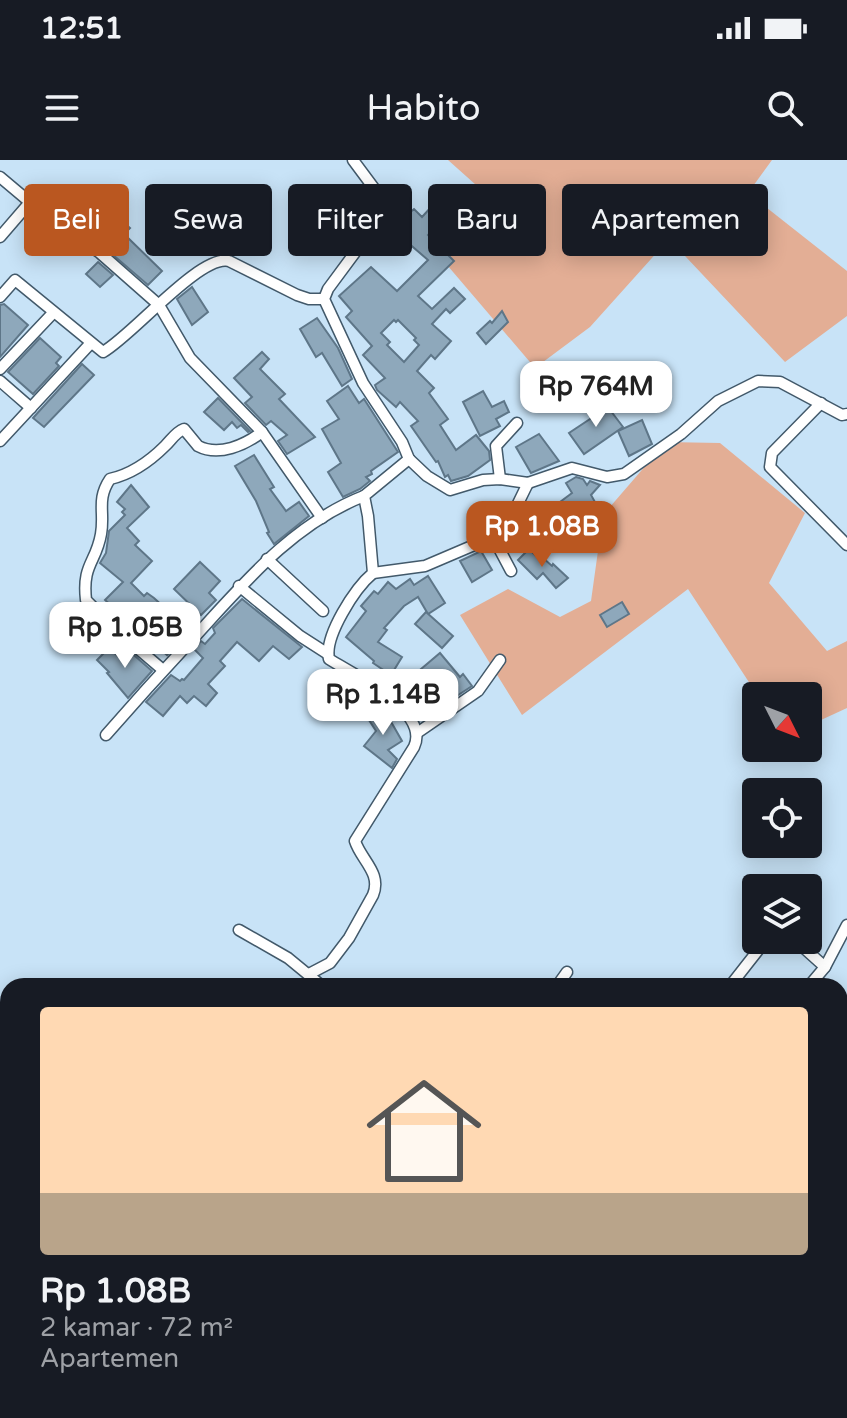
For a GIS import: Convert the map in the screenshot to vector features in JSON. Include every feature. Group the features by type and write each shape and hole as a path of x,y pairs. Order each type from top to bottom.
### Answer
{"street":[{"path":"324,299 334,280 385,212 379,195 353,160"},
{"path":"0,177 24,196"},
{"path":"0,237 24,209"},
{"path":"103,256 159,305 190,358 262,432 322,518"},
{"path":"0,297 15,280 100,351 105,351 200,270 225,259 297,295 324,299"},
{"path":"324,299 363,383 402,442 409,459 445,489 483,480 528,483 572,468 607,477 624,474 634,470 681,434 718,401 758,381 780,382 842,415 847,414"},
{"path":"0,369 53,313"},
{"path":"0,441 90,344"},
{"path":"0,381 31,408"},
{"path":"821,403 772,453 770,467 847,545"},
{"path":"500,479 496,446 517,423"},
{"path":"163,670 86,600 86,570 101,534 101,493 110,479 135,470 180,430 190,433 198,446 217,451 250,441 262,432"},
{"path":"106,735 239,586 267,559 342,504 364,496 409,459"},
{"path":"309,974 330,963 349,938 373,895 376,888 373,873 355,841 414,747 417,733 416,725 390,697 329,659 328,642 355,593 373,573 425,566 493,537 510,520 528,483"},
{"path":"364,496 373,573"},
{"path":"493,537 511,571"},
{"path":"267,559 323,611"},
{"path":"239,586 300,636 328,654"},
{"path":"417,733 478,691 500,660"},
{"path":"816,978 847,925"},
{"path":"239,930 288,958 313,978"},
{"path":"736,978 755,954"},
{"path":"811,954 825,967"},
{"path":"563,978 567,972"}],"shaded area":[{"path":"448,160 772,160 755,184 562,184 562,256 654,256 590,327 535,368 439,256 546,256 546,184 475,184"},
{"path":"768,209 847,271 847,316 785,362 685,256 768,256"},
{"path":"666,442 720,443 805,513 769,583 827,651 847,641 847,708 822,720 822,682 749,682 688,589 522,715 460,615 508,589 560,617 591,601 603,515"}],"building":[{"path":"414,209 422,217 428,210 428,256 449,256 454,261 418,296 432,309 454,288 465,299 450,313 446,309 432,324 451,341 435,359 431,355 417,371 434,388 429,393 448,419 440,425 456,450 476,435 489,451 490,460 468,476 451,481 448,475 445,477 438,461 411,426 418,421 400,402 396,407 377,390 375,385 385,378 363,355 372,346 346,317 352,311 339,296 371,267 397,291 428,260 412,246","holes":["394,320 398,320 419,345 404,362 387,345 390,342 381,333"]},
{"path":"129,239 162,271 148,285 114,256 129,256"},
{"path":"98,262 113,275 100,287 86,274"},
{"path":"192,287 208,312 192,325 177,299"},
{"path":"4,304 28,325 0,357 0,305"},
{"path":"502,311 508,322 486,344 477,333 490,321 492,323"},
{"path":"317,318 338,348 352,379 342,386 322,353 316,357 300,329"},
{"path":"40,338 61,357 56,363 59,366 33,394 8,372"},
{"path":"262,352 269,359 260,369 285,394 279,399 315,437 287,454 278,441 287,435 271,421 266,425 245,403 252,397 234,378"},
{"path":"82,364 94,375 44,427 33,418"},
{"path":"348,386 359,403 364,399 398,452 371,471 372,474 366,477 370,481 343,497 328,472 341,463 322,429 339,419 327,401"},
{"path":"483,391 492,407 504,401 509,412 496,419 500,426 480,436 463,402"},
{"path":"218,398 250,431 241,425 237,428 232,422 224,430 204,412"},
{"path":"604,402 623,427 584,454 569,433 593,417 590,412"},
{"path":"642,420 652,444 629,456 618,431"},
{"path":"539,434 559,461 531,473 516,447"},
{"path":"254,455 274,487 270,489 286,511 299,502 309,516 274,544 256,501 235,466"},
{"path":"576,477 583,479 587,485 590,481 600,485 591,495 600,511 596,516 600,520 588,538 582,532 573,538 552,508 572,493 566,483"},
{"path":"131,485 149,507 127,528 139,541 135,545 152,561 131,583 144,596 147,593 154,598 188,629 185,632 189,631 167,655 105,600 123,582 100,563 106,553 109,531 125,515 122,512 125,509 117,502"},
{"path":"529,549 541,561 543,558 553,564 568,578 556,588 543,573 537,579 518,560"},
{"path":"481,551 492,570 472,582 460,561"},
{"path":"200,562 220,581 209,593 216,600 201,615 174,589"},
{"path":"428,576 445,603 428,614 418,597 404,606 384,628 387,630 378,642 402,657 391,675 373,663 346,637 366,611 361,606 374,591 378,594 388,582 396,589 410,579 414,585"},
{"path":"242,599 302,647 289,659 273,646 259,661 237,642 220,661 225,666 208,684 217,693 206,706 194,696 187,703 180,696 163,716 146,702 171,675 184,680 203,658 194,649 201,641 205,644 215,633 213,628"},
{"path":"622,602 629,614 607,627 600,615"},
{"path":"426,612 453,636 442,648 415,624"},
{"path":"109,648 120,658 127,649 152,671 128,698 97,660"},
{"path":"440,653 472,686 446,703 437,692 413,710 395,691"},
{"path":"382,706 402,741 388,750 397,759 392,768 364,746 376,731 367,717"}]}
